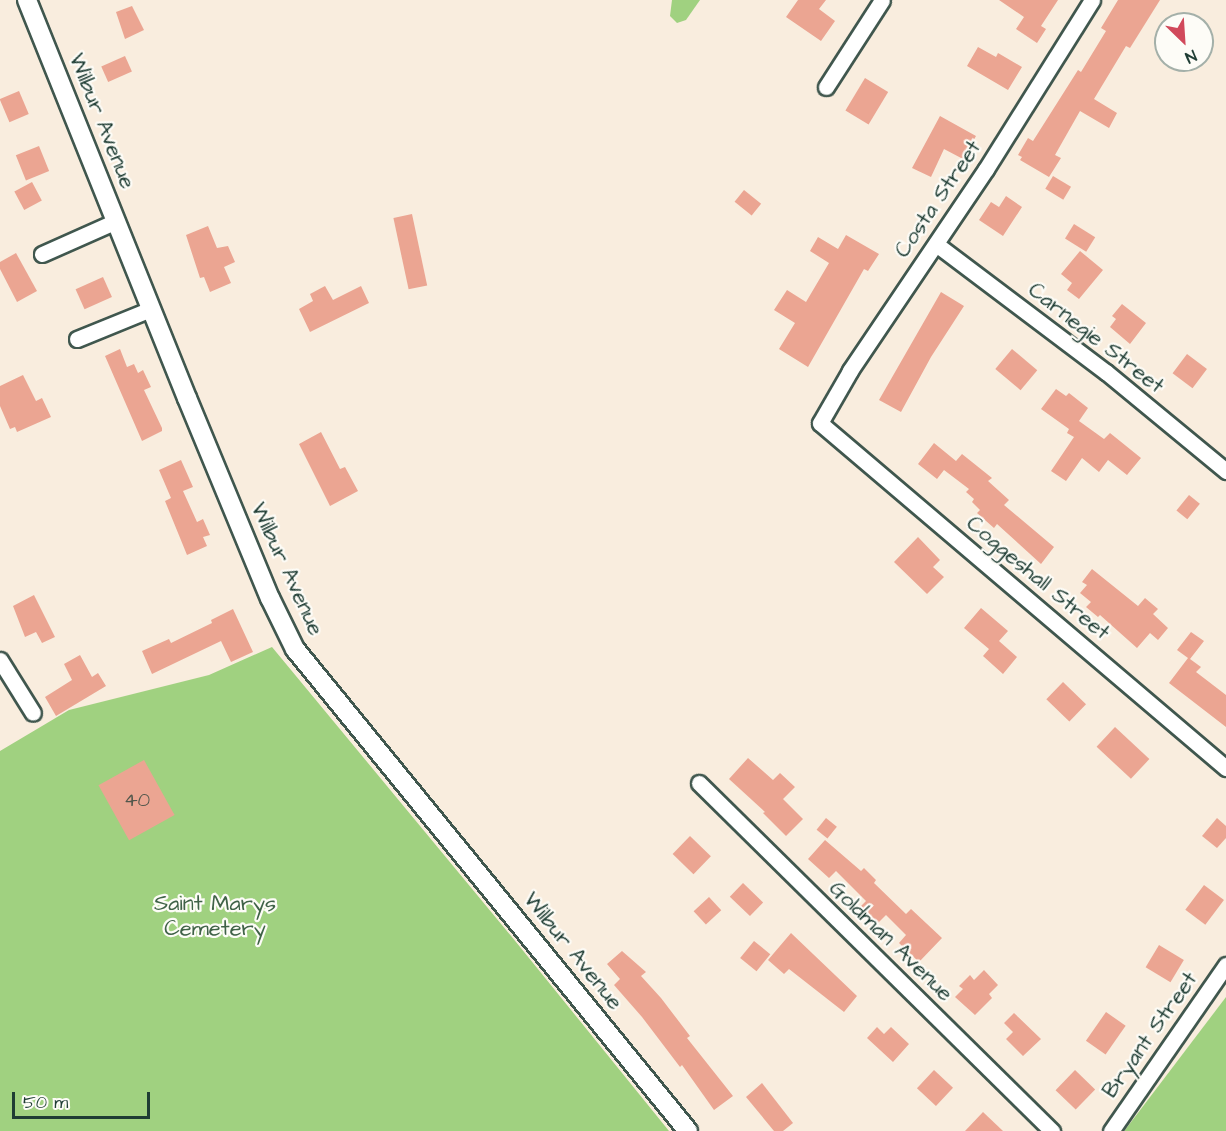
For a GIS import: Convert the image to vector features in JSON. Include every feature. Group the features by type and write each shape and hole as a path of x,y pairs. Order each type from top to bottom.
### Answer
{"street":[{"name":"Wilbur Avenue","path":"27,0 270,598 296,649 688,1131"},
{"path":"826,87 882,0"},
{"name":"Costa Street","path":"820,423 878,328 936,244 1092,0"},
{"path":"42,254 116,221"},
{"name":"Carnegie Street","path":"936,244 1106,372 1226,471"},
{"path":"77,339 151,309"},
{"name":"Coggeshall Street","path":"820,423 1226,768"},
{"path":"0,660 33,713"},
{"name":"Goldman Avenue","path":"699,783 1052,1131"},
{"name":"Bryant Street","path":"1111,1131 1226,965"}],"green space":[{"path":"672,0 700,0 686,20 677,23 670,16"},
{"name":"Saint Marys Cemetery","path":"272,647 669,1131 0,1131 0,751 69,710 209,675"},
{"path":"1226,997 1226,1131 1125,1131 1125,1130"}],"building":[{"path":"798,0 826,0 819,9 835,21 821,41 786,17"},
{"path":"999,0 1058,0 1041,26 1046,29 1037,43 1016,29 1024,17"},
{"path":"1118,0 1160,0 1130,48 1126,46 1094,99 1117,113 1109,128 1080,111 1055,155 1061,158 1049,177 1020,160 1022,157 1018,155 1028,138 1033,141 1078,70 1081,72 1106,31 1101,28"},
{"path":"132,6 144,30 125,39 116,12"},
{"path":"978,47 996,57 998,53 1022,67 1008,90 967,66"},
{"path":"125,56 132,72 108,82 101,67"},
{"path":"865,78 888,92 869,124 845,111"},
{"path":"19,91 29,114 9,122 0,99"},
{"path":"940,116 976,136 963,159 944,149 931,177 912,168"},
{"path":"39,146 49,171 26,180 16,155"},
{"path":"1053,176 1071,187 1063,200 1045,189"},
{"path":"32,182 42,201 24,210 14,191"},
{"path":"744,190 761,204 752,216 735,202"},
{"path":"1006,196 1022,207 1003,236 979,220 991,202 999,207"},
{"path":"412,214 427,285 409,289 393,218"},
{"path":"1074,224 1095,237 1086,252 1065,238"},
{"path":"208,226 217,248 228,246 235,262 224,267 231,283 210,292 204,277 200,278 186,235"},
{"path":"846,235 879,254 868,271 864,269 808,367 779,349 795,323 774,310 787,290 806,302 829,263 810,251 818,237 838,249"},
{"path":"1080,251 1103,270 1079,299 1067,290 1072,283 1061,274"},
{"path":"16,253 37,291 17,302 0,269 0,262"},
{"path":"103,277 112,297 85,309 76,289"},
{"path":"325,286 333,300 361,286 369,303 310,332 299,309 313,301 310,294"},
{"path":"941,292 964,306 931,357 901,412 879,400"},
{"path":"1122,304 1146,323 1130,344 1110,327 1116,319 1112,316"},
{"path":"120,349 127,367 134,364 138,373 143,370 151,387 144,390 162,428 162,431 142,441 105,356"},
{"path":"1012,349 1037,370 1021,390 995,369"},
{"path":"1187,354 1207,369 1193,388 1173,373"},
{"path":"23,375 36,401 42,398 51,417 17,432 15,427 10,429 0,406 0,386"},
{"path":"1056,389 1066,396 1069,393 1088,408 1079,421 1104,439 1110,433 1141,458 1127,475 1108,460 1099,472 1082,458 1066,481 1051,471 1074,437 1067,433 1069,429 1041,409"},
{"path":"321,432 340,469 345,467 358,491 330,506 299,444"},
{"path":"934,443 956,461 962,454 992,478 988,481 1009,500 1004,505 1054,547 1041,564 997,524 994,528 977,513 980,510 972,502 974,499 966,492 969,489 944,470 937,479 918,464"},
{"path":"181,460 193,487 183,491 197,522 203,519 210,535 203,537 207,546 187,555 165,501 171,498 159,470"},
{"path":"1189,495 1200,504 1187,519 1176,511"},
{"path":"918,537 940,560 933,567 944,577 927,594 894,562"},
{"path":"1092,569 1138,606 1145,598 1158,609 1153,614 1168,628 1158,640 1150,633 1137,648 1100,615 1098,617 1086,607 1091,602 1080,593 1087,585 1082,582"},
{"path":"34,595 55,637 42,643 36,632 25,637 13,606"},
{"path":"981,608 1008,631 999,641 1017,657 1003,674 983,656 989,649 964,628"},
{"path":"233,609 253,652 231,662 221,641 152,674 142,651 169,639 171,643 212,623 211,620"},
{"path":"1191,632 1204,641 1190,659 1201,667 1196,672 1226,695 1226,727 1169,683 1188,658 1177,650"},
{"path":"80,655 92,677 98,673 106,686 56,716 45,697 72,680 64,664"},
{"path":"1063,682 1086,704 1069,721 1046,699"},
{"path":"1115,727 1149,759 1131,779 1097,747"},
{"path":"748,758 773,780 780,773 795,787 783,799 803,819 786,836 763,813 765,812 729,779"},
{"path":"144,760 175,815 129,840 99,785"},
{"path":"826,818 837,827 827,838 817,830"},
{"path":"1217,818 1226,826 1226,838 1217,848 1202,836"},
{"path":"690,836 711,856 693,874 673,854"},
{"path":"825,840 861,871 864,868 876,880 874,883 906,914 911,909 942,938 919,962 899,943 906,935 886,915 878,923 861,906 866,901 836,871 829,878 808,859"},
{"path":"743,883 763,902 750,916 730,897"},
{"path":"1204,885 1224,900 1205,925 1185,910"},
{"path":"709,897 721,910 706,924 694,911"},
{"path":"791,933 857,996 844,1012 789,969 784,974 768,960"},
{"path":"754,941 770,954 756,971 740,958"},
{"path":"1159,945 1184,960 1170,982 1146,967"},
{"path":"622,951 646,972 641,976 661,998 690,1036 687,1038 733,1096 714,1110 682,1065 680,1067 614,985 620,979 607,964"},
{"path":"984,970 998,985 989,994 992,998 975,1015 955,997 963,989 959,986 970,975 974,980"},
{"path":"1106,1012 1126,1026 1106,1054 1086,1041"},
{"path":"1014,1013 1041,1039 1023,1056 1006,1039 1013,1032 1004,1023"},
{"path":"877,1027 884,1034 891,1027 909,1044 893,1062 867,1038"},
{"path":"934,1070 953,1088 936,1106 917,1088"},
{"path":"1075,1070 1095,1089 1076,1110 1056,1090"},
{"path":"762,1083 793,1123 783,1131 774,1131 746,1097"},
{"path":"983,1112 1003,1131 965,1131"}]}
